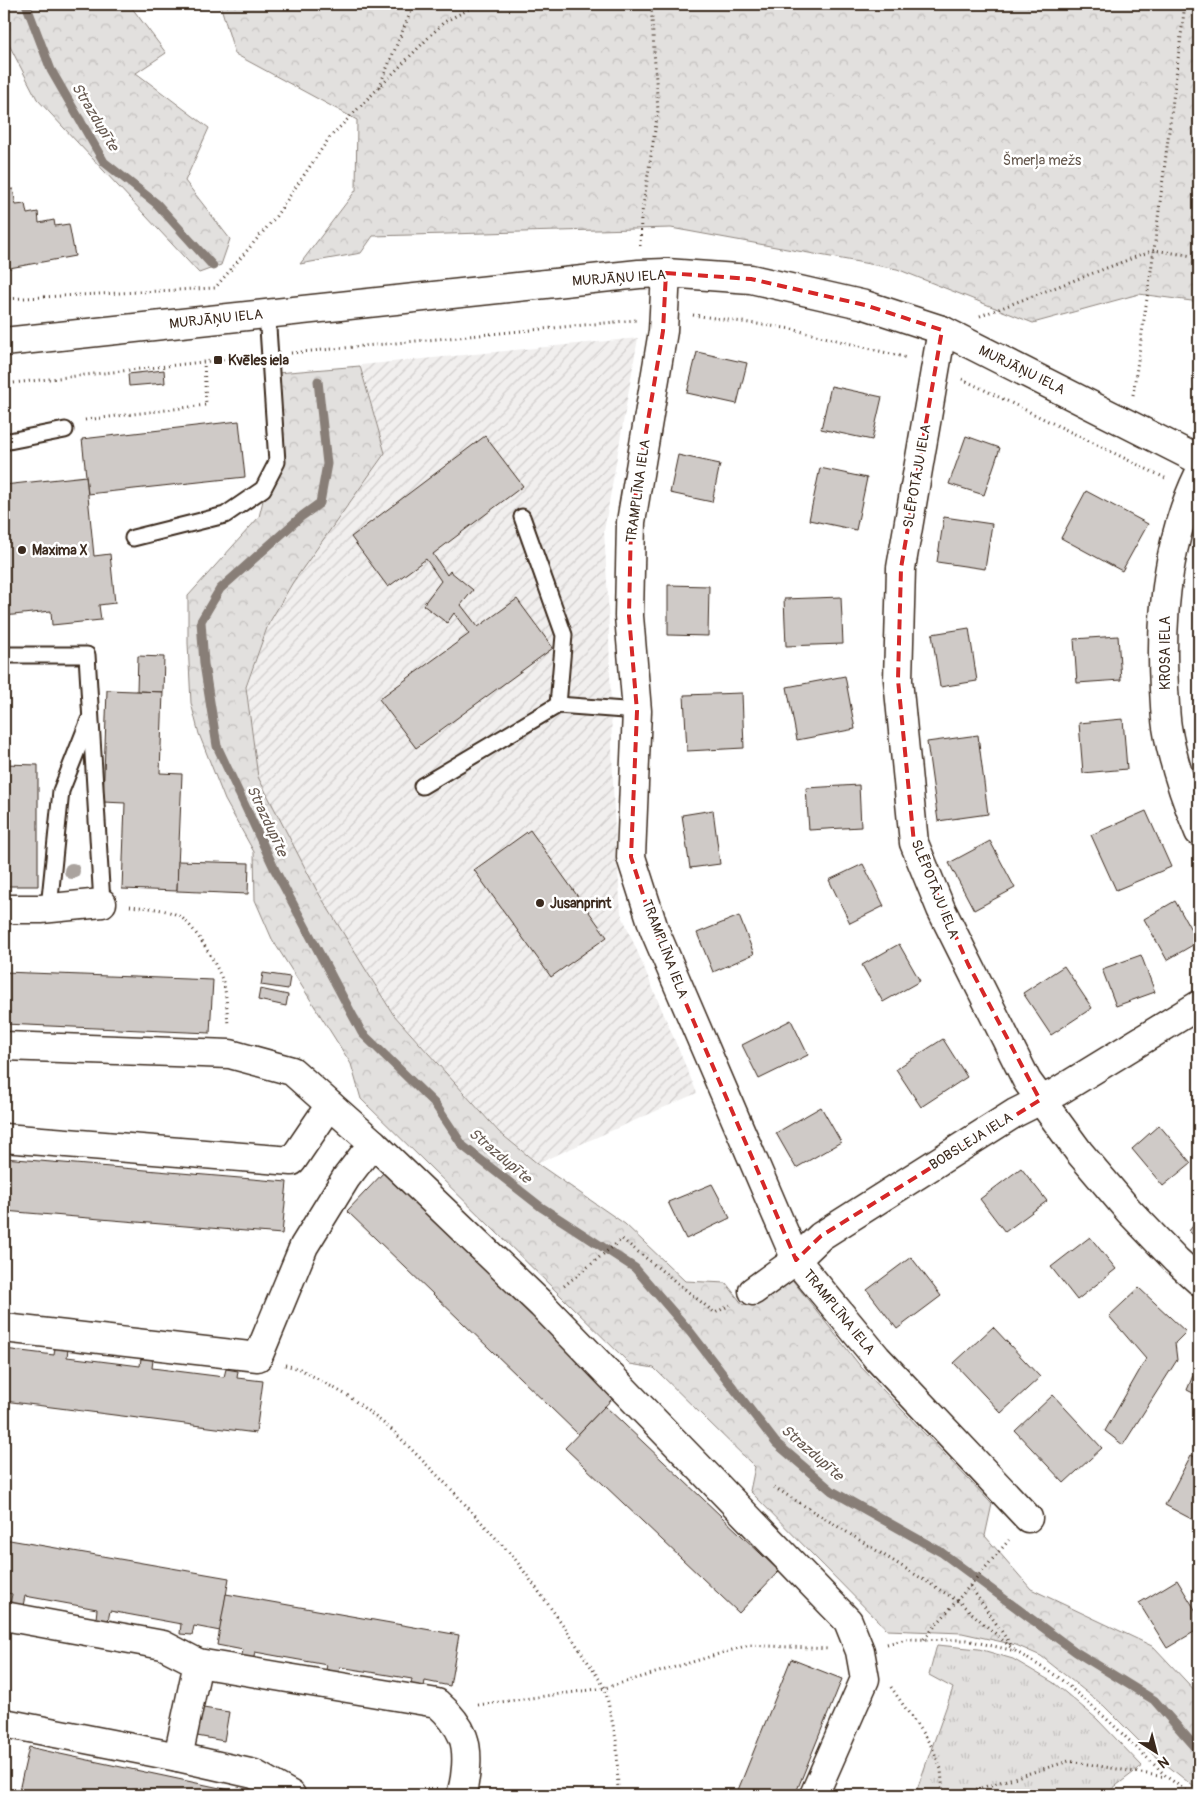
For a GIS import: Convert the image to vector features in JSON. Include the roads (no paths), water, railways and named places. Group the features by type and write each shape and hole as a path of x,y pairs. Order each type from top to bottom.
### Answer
{"street":[{"name":"MURJĀŅU IELA","path":"4,342 639,274 666,273 751,280 865,304 942,330 1199,460"},
{"name":"TRAMPLĪNA IELA","path":"666,273 665,312 631,522 629,616 637,711 631,857 654,930 796,1260 876,1358 1028,1518"},
{"name":"SLĒPOTĀJU IELA","path":"942,330 901,568 898,680 914,843 941,909 1027,1081 1079,1152 1130,1211 1176,1260 1199,1280"},
{"name":"KROSA IELA","path":"1195,482 1179,525 1165,595 1162,654 1167,727 1182,792 1199,832"},
{"path":"4,909 49,908 102,903"},
{"name":"BOBSLEJA IELA","path":"753,1291 796,1260 821,1236 1015,1113 1058,1092 1199,1004"},
{"path":"4,1046 230,1054 292,1071 373,1143 542,1305 848,1621 860,1651 865,1679 814,1795"},
{"path":"4,1138 292,1161 330,1105"},
{"path":"4,1328 258,1357 304,1246 346,1178 373,1143"},
{"path":"4,1616 163,1645 198,1663 437,1703 449,1713 464,1737 466,1759 465,1782 461,1795"},
{"path":"178,1757 198,1663"},
{"path":"4,1723 254,1774 291,1795"}],"lane":[{"path":"134,538 226,514 263,489 277,462 267,313"},
{"path":"4,442 66,430"},
{"path":"522,517 564,636 558,706"},
{"path":"4,655 87,655 102,903"},
{"path":"422,786 558,706 637,711"},
{"path":"49,908 62,790 91,716"}],"waterway":[{"name":"Strazdupīte","path":"26,4 51,70 104,162 157,204 213,266"},
{"name":"Strazdupīte","path":"318,381 327,464 320,503 302,516 220,589 201,621 204,664 217,746 275,870 362,1033 435,1104 463,1146 541,1207 635,1268 691,1333 776,1443 832,1491 941,1552 1076,1652 1154,1700 1199,1751"}],"place":[{"name":"Kvēles iela","path":"218,360"},
{"name":"Maxima X","path":"22,550"},
{"name":"Jusanprint","path":"540,903"}],"park label":[{"name":"Šmerļa mežs","path":"1042,160"}]}
